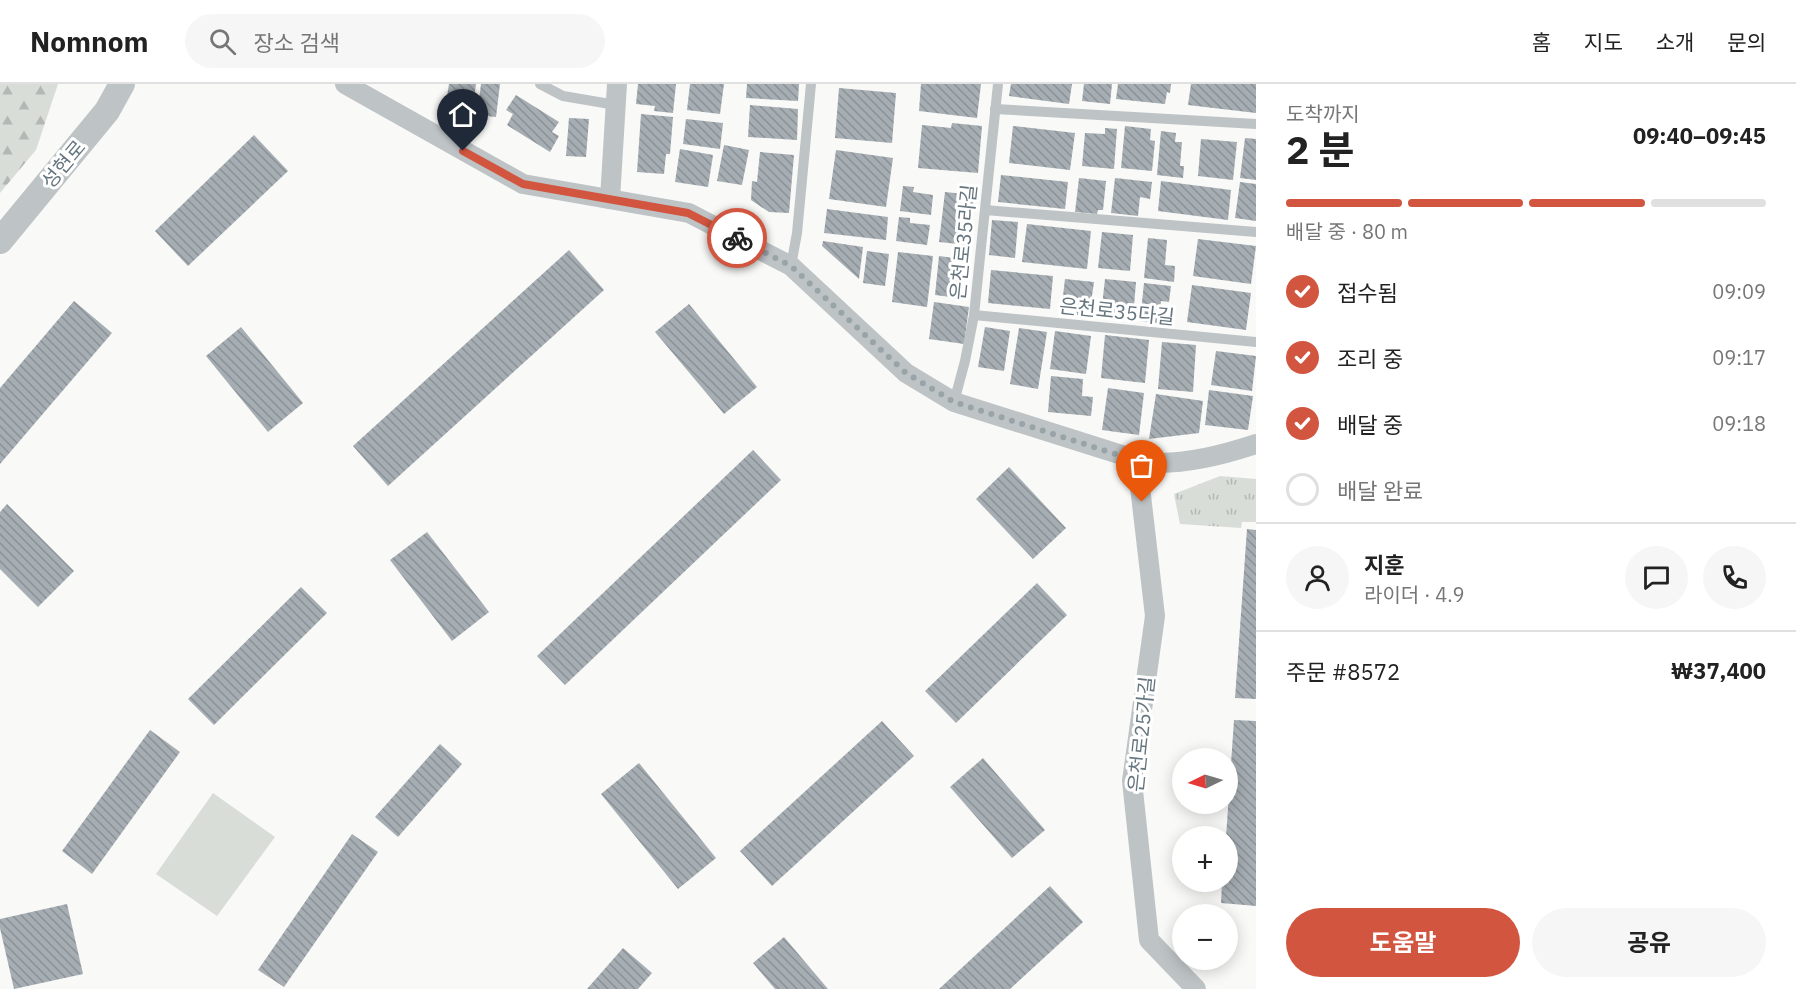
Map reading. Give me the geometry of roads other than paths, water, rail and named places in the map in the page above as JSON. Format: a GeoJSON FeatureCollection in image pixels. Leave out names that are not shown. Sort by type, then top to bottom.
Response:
{"type":"FeatureCollection","features":[{"type":"Feature","properties":{"kind":"street","name":"성현로"},"geometry":{"type":"LineString","coordinates":[[0,241],[107,111],[122,84]]}},
{"type":"Feature","properties":{"kind":"street"},"geometry":{"type":"LineString","coordinates":[[345,84],[523,184],[688,213],[791,266],[906,373],[954,402],[1137,461],[1159,463],[1195,459],[1256,444]]}},
{"type":"Feature","properties":{"kind":"street"},"geometry":{"type":"LineString","coordinates":[[610,199],[617,84]]}},
{"type":"Feature","properties":{"kind":"street","name":"은천로25가길"},"geometry":{"type":"LineString","coordinates":[[1137,461],[1155,616],[1132,781],[1149,940],[1196,989]]}},
{"type":"Feature","properties":{"kind":"lane"},"geometry":{"type":"LineString","coordinates":[[540,84],[564,96],[616,105]]}},
{"type":"Feature","properties":{"kind":"lane"},"geometry":{"type":"LineString","coordinates":[[791,266],[797,233],[811,84]]}},
{"type":"Feature","properties":{"kind":"lane","name":"은천로35라길"},"geometry":{"type":"LineString","coordinates":[[954,402],[974,315],[998,84]]}},
{"type":"Feature","properties":{"kind":"lane"},"geometry":{"type":"LineString","coordinates":[[995,108],[1256,124]]}},
{"type":"Feature","properties":{"kind":"lane"},"geometry":{"type":"LineString","coordinates":[[985,210],[1256,232]]}},
{"type":"Feature","properties":{"kind":"lane","name":"은천로35다길"},"geometry":{"type":"LineString","coordinates":[[974,315],[1256,342]]}}]}
